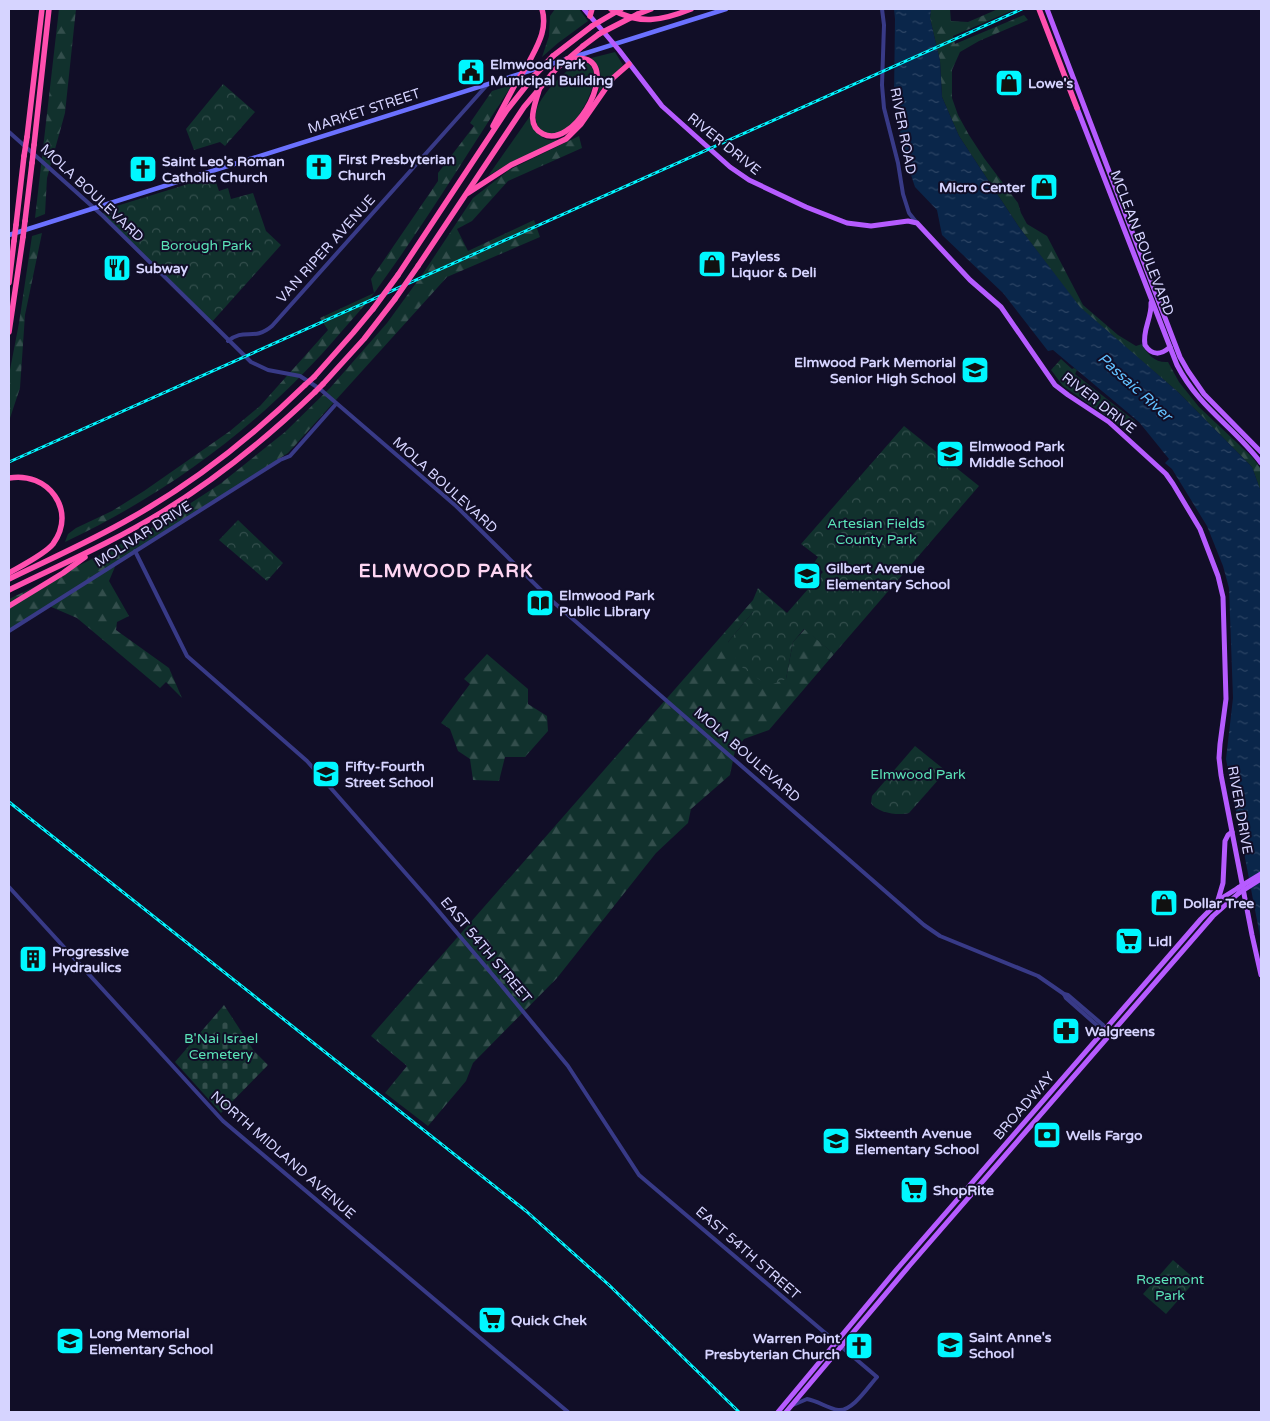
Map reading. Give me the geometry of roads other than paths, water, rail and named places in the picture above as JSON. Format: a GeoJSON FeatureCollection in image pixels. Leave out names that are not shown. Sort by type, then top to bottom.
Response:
{"type":"FeatureCollection","features":[{"type":"Feature","properties":{"kind":"highway"},"geometry":{"type":"LineString","coordinates":[[9,283],[42,9]]}},
{"type":"Feature","properties":{"kind":"highway"},"geometry":{"type":"LineString","coordinates":[[9,332],[25,221],[49,9]]}},
{"type":"Feature","properties":{"kind":"highway"},"geometry":{"type":"LineString","coordinates":[[477,156],[542,36],[545,22],[542,9]]}},
{"type":"Feature","properties":{"kind":"highway"},"geometry":{"type":"LineString","coordinates":[[590,16],[592,9]]}},
{"type":"Feature","properties":{"kind":"highway"},"geometry":{"type":"LineString","coordinates":[[611,9],[624,15],[644,20],[664,18],[690,9]]}},
{"type":"Feature","properties":{"kind":"highway"},"geometry":{"type":"LineString","coordinates":[[9,579],[108,530],[173,492],[239,444],[314,377],[373,309],[398,275],[507,110],[534,76],[553,56],[592,26],[621,9]]}},
{"type":"Feature","properties":{"kind":"highway"},"geometry":{"type":"LineString","coordinates":[[9,590],[98,547],[163,512],[218,475],[270,434],[323,384],[359,344],[395,299],[539,87],[556,69],[599,34],[651,9]]}},
{"type":"Feature","properties":{"kind":"highway","name":"MCLEAN BOULEVARD"},"geometry":{"type":"LineString","coordinates":[[1039,9],[1077,108]]}},
{"type":"Feature","properties":{"kind":"highway"},"geometry":{"type":"LineString","coordinates":[[539,87],[532,112],[534,125],[541,133],[547,136],[554,137],[563,134],[578,121],[594,91],[598,78],[596,68],[588,60],[565,59]]}},
{"type":"Feature","properties":{"kind":"highway"},"geometry":{"type":"LineString","coordinates":[[466,194],[511,165],[566,139],[581,124],[613,78],[629,64]]}},
{"type":"Feature","properties":{"kind":"highway"},"geometry":{"type":"LineString","coordinates":[[9,478],[28,477],[38,480],[50,490],[59,502],[62,512],[62,521],[57,538],[46,551],[9,574]]}},
{"type":"Feature","properties":{"kind":"highway"},"geometry":{"type":"LineString","coordinates":[[9,606],[63,573],[98,547]]}},
{"type":"Feature","properties":{"kind":"main road","name":"RIVER DRIVE"},"geometry":{"type":"LineString","coordinates":[[584,9],[665,109],[730,167],[754,183],[806,207],[847,223],[871,226],[912,221],[918,224],[970,280],[1001,307],[1056,385],[1109,422],[1166,474],[1200,529],[1218,576],[1223,596],[1226,698],[1219,758],[1220,775],[1261,975]]}},
{"type":"Feature","properties":{"kind":"main road","name":"MARKET STREET"},"geometry":{"type":"LineString","coordinates":[[9,235],[613,43],[726,9]]}},
{"type":"Feature","properties":{"kind":"main road","name":"MCLEAN BOULEVARD"},"geometry":{"type":"LineString","coordinates":[[1047,9],[1174,341],[1188,371],[1204,394],[1261,452]]}},
{"type":"Feature","properties":{"kind":"main road","name":"MCLEAN BOULEVARD"},"geometry":{"type":"LineString","coordinates":[[1077,108],[1180,371],[1195,394],[1209,410],[1249,448],[1261,463]]}},
{"type":"Feature","properties":{"kind":"main road"},"geometry":{"type":"LineString","coordinates":[[1151,300],[1150,314],[1144,338],[1145,345],[1148,350],[1158,354],[1164,353],[1174,341]]}},
{"type":"Feature","properties":{"kind":"main road"},"geometry":{"type":"LineString","coordinates":[[1232,832],[1225,841],[1224,883],[1225,888],[1238,890]]}},
{"type":"Feature","properties":{"kind":"main road","name":"BROADWAY"},"geometry":{"type":"LineString","coordinates":[[778,1412],[897,1269],[1215,904],[1261,874]]}},
{"type":"Feature","properties":{"kind":"main road","name":"BROADWAY"},"geometry":{"type":"LineString","coordinates":[[787,1411],[925,1247],[1219,909],[1238,890],[1261,879]]}},
{"type":"Feature","properties":{"kind":"main road"},"geometry":{"type":"LineString","coordinates":[[1215,904],[1224,883]]}},
{"type":"Feature","properties":{"kind":"street","name":"RIVER ROAD"},"geometry":{"type":"LineString","coordinates":[[882,9],[884,25],[882,97],[898,163],[903,194],[909,213],[918,224]]}},
{"type":"Feature","properties":{"kind":"street","name":"VAN RIPER AVENUE"},"geometry":{"type":"LineString","coordinates":[[228,341],[238,334],[262,334],[272,326],[488,83]]}},
{"type":"Feature","properties":{"kind":"street"},"geometry":{"type":"LineString","coordinates":[[469,89],[474,101]]}},
{"type":"Feature","properties":{"kind":"street","name":"MOLA BOULEVARD"},"geometry":{"type":"LineString","coordinates":[[9,132],[94,208],[251,362],[262,368],[292,373],[307,379],[456,506],[551,600],[924,925],[940,936],[1038,976],[1068,995],[1103,1025],[1105,1030]]}},
{"type":"Feature","properties":{"kind":"street","name":"MOLNAR DRIVE"},"geometry":{"type":"LineString","coordinates":[[9,631],[280,460],[290,456],[336,404]]}},
{"type":"Feature","properties":{"kind":"street","name":"EAST 54TH STREET"},"geometry":{"type":"LineString","coordinates":[[135,551],[184,650],[191,660],[307,762],[423,894],[568,1066],[639,1175],[877,1377],[853,1404],[845,1409],[838,1410],[807,1399],[799,1402],[787,1411]]}},
{"type":"Feature","properties":{"kind":"street","name":"NORTH MIDLAND AVENUE"},"geometry":{"type":"LineString","coordinates":[[9,887],[223,1121],[568,1412]]}},
{"type":"Feature","properties":{"kind":"street"},"geometry":{"type":"LineString","coordinates":[[1105,1030],[1113,1032]]}},
{"type":"Feature","properties":{"kind":"water","name":"Passaic River"},"geometry":{"type":"Polygon","coordinates":[[[894,9],[931,9],[930,18],[940,61],[942,97],[959,136],[1019,227],[1080,307],[1178,392],[1252,467],[1261,492],[1261,941],[1226,759],[1233,698],[1229,588],[1223,566],[1207,526],[1172,469],[1165,463],[1169,459],[1139,422],[1053,350],[1048,351],[1003,293],[942,235],[937,210],[915,187],[905,157],[894,98],[894,9]]]}},
{"type":"Feature","properties":{"kind":"railway"},"geometry":{"type":"LineString","coordinates":[[9,462],[1022,9]]}},
{"type":"Feature","properties":{"kind":"railway"},"geometry":{"type":"LineString","coordinates":[[9,802],[526,1211],[609,1285],[739,1412]]}},
{"type":"Feature","properties":{"kind":"place","name":"Elmwood Park Municipal Building"},"geometry":{"type":"Point","coordinates":[471,72]}},
{"type":"Feature","properties":{"kind":"place","name":"Lowe's"},"geometry":{"type":"Point","coordinates":[1009,83]}},
{"type":"Feature","properties":{"kind":"place","name":"First Presbyterian Church"},"geometry":{"type":"Point","coordinates":[319,167]}},
{"type":"Feature","properties":{"kind":"place","name":"Saint Leo's Roman Catholic Church"},"geometry":{"type":"Point","coordinates":[143,169]}},
{"type":"Feature","properties":{"kind":"place","name":"Micro Center"},"geometry":{"type":"Point","coordinates":[1044,187]}},
{"type":"Feature","properties":{"kind":"place","name":"Payless Liquor & Deli"},"geometry":{"type":"Point","coordinates":[712,264]}},
{"type":"Feature","properties":{"kind":"place","name":"Subway"},"geometry":{"type":"Point","coordinates":[117,268]}},
{"type":"Feature","properties":{"kind":"place","name":"Elmwood Park Memorial Senior High School"},"geometry":{"type":"Point","coordinates":[975,370]}},
{"type":"Feature","properties":{"kind":"place","name":"Elmwood Park Middle School"},"geometry":{"type":"Point","coordinates":[950,454]}},
{"type":"Feature","properties":{"kind":"place","name":"Gilbert Avenue Elementary School"},"geometry":{"type":"Point","coordinates":[807,576]}},
{"type":"Feature","properties":{"kind":"place","name":"Elmwood Park Public Library"},"geometry":{"type":"Point","coordinates":[540,603]}},
{"type":"Feature","properties":{"kind":"place","name":"Fifty-Fourth Street School"},"geometry":{"type":"Point","coordinates":[326,774]}},
{"type":"Feature","properties":{"kind":"place","name":"Dollar Tree"},"geometry":{"type":"Point","coordinates":[1164,903]}},
{"type":"Feature","properties":{"kind":"place","name":"Lidl"},"geometry":{"type":"Point","coordinates":[1129,941]}},
{"type":"Feature","properties":{"kind":"place","name":"Progressive Hydraulics"},"geometry":{"type":"Point","coordinates":[33,959]}},
{"type":"Feature","properties":{"kind":"place","name":"Walgreens"},"geometry":{"type":"Point","coordinates":[1066,1031]}},
{"type":"Feature","properties":{"kind":"place","name":"Wells Fargo"},"geometry":{"type":"Point","coordinates":[1047,1135]}},
{"type":"Feature","properties":{"kind":"place","name":"Sixteenth Avenue Elementary School"},"geometry":{"type":"Point","coordinates":[836,1141]}},
{"type":"Feature","properties":{"kind":"place","name":"ShopRite"},"geometry":{"type":"Point","coordinates":[914,1190]}},
{"type":"Feature","properties":{"kind":"place","name":"Quick Chek"},"geometry":{"type":"Point","coordinates":[492,1320]}},
{"type":"Feature","properties":{"kind":"place","name":"Long Memorial Elementary School"},"geometry":{"type":"Point","coordinates":[70,1341]}},
{"type":"Feature","properties":{"kind":"place","name":"Saint Anne's School"},"geometry":{"type":"Point","coordinates":[950,1345]}},
{"type":"Feature","properties":{"kind":"place","name":"Warren Point Presbyterian Church"},"geometry":{"type":"Point","coordinates":[859,1346]}},
{"type":"Feature","properties":{"kind":"district","name":"ELMWOOD PARK"},"geometry":{"type":"Point","coordinates":[446,571]}},
{"type":"Feature","properties":{"kind":"park label","name":"Borough Park"},"geometry":{"type":"Point","coordinates":[206,245]}},
{"type":"Feature","properties":{"kind":"park label","name":"Artesian Fields County Park"},"geometry":{"type":"Point","coordinates":[876,532]}},
{"type":"Feature","properties":{"kind":"park label","name":"Elmwood Park"},"geometry":{"type":"Point","coordinates":[918,774]}},
{"type":"Feature","properties":{"kind":"park label","name":"B'Nai Israel Cemetery"},"geometry":{"type":"Point","coordinates":[221,1046]}},
{"type":"Feature","properties":{"kind":"park label","name":"Rosemont Park"},"geometry":{"type":"Point","coordinates":[1170,1288]}}]}
